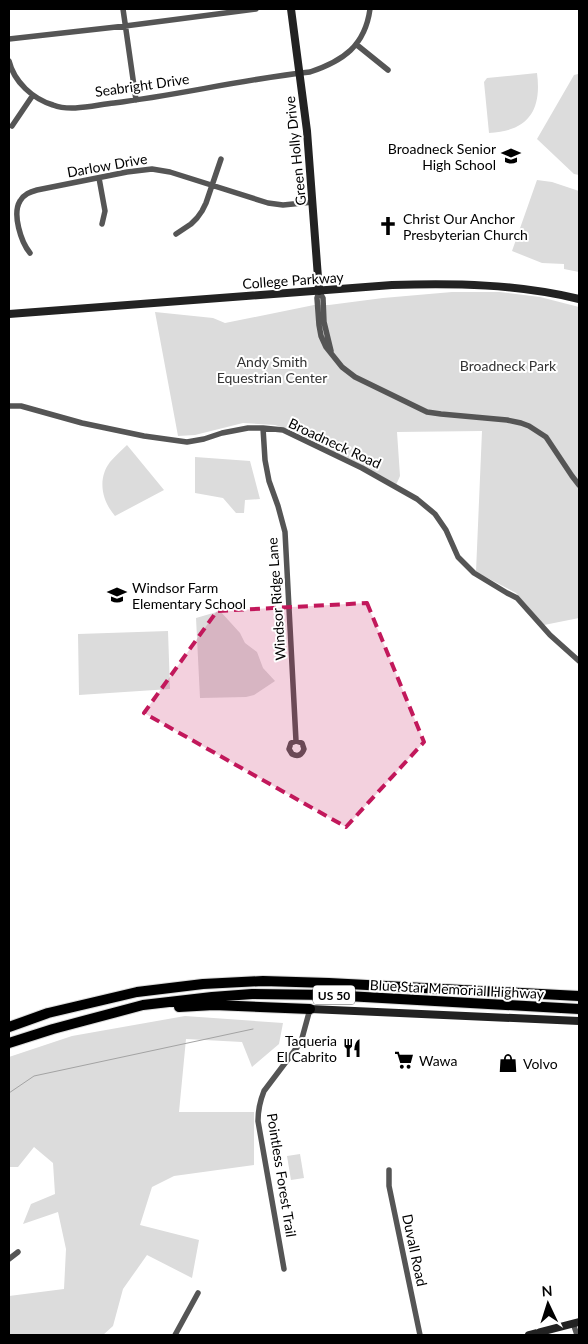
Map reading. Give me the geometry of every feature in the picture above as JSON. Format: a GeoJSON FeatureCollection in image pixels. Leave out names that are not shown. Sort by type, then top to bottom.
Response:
{"type":"FeatureCollection","features":[{"type":"Feature","properties":{"kind":"highway","name":"Blue Star Memorial Highway"},"geometry":{"type":"LineString","coordinates":[[9,1027],[48,1013],[86,1003],[137,992],[203,984],[263,981],[329,982],[579,996]]}},
{"type":"Feature","properties":{"kind":"highway","name":"Blue Star Memorial Highway"},"geometry":{"type":"LineString","coordinates":[[9,1043],[91,1018],[143,1005],[252,994],[329,995],[579,1009]]}},
{"type":"Feature","properties":{"kind":"highway"},"geometry":{"type":"LineString","coordinates":[[91,1018],[104,1019],[161,1009],[197,1006],[310,1009]]}},
{"type":"Feature","properties":{"kind":"main road","name":"Green Holly Drive"},"geometry":{"type":"LineString","coordinates":[[291,9],[307,131],[319,291]]}},
{"type":"Feature","properties":{"kind":"main road","name":"College Parkway"},"geometry":{"type":"LineString","coordinates":[[9,314],[392,285],[482,284],[529,289],[579,299]]}},
{"type":"Feature","properties":{"kind":"main road"},"geometry":{"type":"LineString","coordinates":[[310,1009],[579,1022]]}},
{"type":"Feature","properties":{"kind":"main road"},"geometry":{"type":"LineString","coordinates":[[529,1335],[576,1322]]}},
{"type":"Feature","properties":{"kind":"street"},"geometry":{"type":"LineString","coordinates":[[123,9],[136,100]]}},
{"type":"Feature","properties":{"kind":"street"},"geometry":{"type":"LineString","coordinates":[[9,39],[256,9]]}},
{"type":"Feature","properties":{"kind":"street"},"geometry":{"type":"LineString","coordinates":[[370,9],[357,45],[388,70]]}},
{"type":"Feature","properties":{"kind":"street","name":"Seabright Drive"},"geometry":{"type":"LineString","coordinates":[[9,61],[14,75],[22,86],[33,95],[53,106],[72,108],[136,100],[310,72],[336,62],[357,45]]}},
{"type":"Feature","properties":{"kind":"street"},"geometry":{"type":"LineString","coordinates":[[12,126],[33,95]]}},
{"type":"Feature","properties":{"kind":"street"},"geometry":{"type":"LineString","coordinates":[[176,234],[197,218],[206,204],[221,159]]}},
{"type":"Feature","properties":{"kind":"street","name":"Darlow Drive"},"geometry":{"type":"LineString","coordinates":[[30,253],[23,244],[17,207],[25,195],[36,191],[142,170],[170,172],[268,203],[283,205],[313,202]]}},
{"type":"Feature","properties":{"kind":"street"},"geometry":{"type":"LineString","coordinates":[[99,178],[105,211],[102,224]]}},
{"type":"Feature","properties":{"kind":"street"},"geometry":{"type":"LineString","coordinates":[[319,291],[324,298],[324,322],[331,353],[342,367],[355,377],[421,410],[441,414],[514,421],[529,426],[546,437],[579,485]]}},
{"type":"Feature","properties":{"kind":"street","name":"Broadneck Road"},"geometry":{"type":"LineString","coordinates":[[9,406],[21,406],[82,423],[144,436],[187,442],[248,428],[283,430],[362,468],[417,499],[435,514],[446,530],[458,557],[474,573],[517,598],[550,635],[579,661]]}},
{"type":"Feature","properties":{"kind":"street","name":"Windsor Ridge Lane"},"geometry":{"type":"LineString","coordinates":[[263,428],[265,460],[269,481],[285,532],[296,741]]}},
{"type":"Feature","properties":{"kind":"street","name":"Pointless Forest Trail"},"geometry":{"type":"LineString","coordinates":[[284,1269],[258,1121],[258,1109],[264,1091],[300,1042],[310,1009]]}},
{"type":"Feature","properties":{"kind":"street","name":"Duvall Road"},"geometry":{"type":"LineString","coordinates":[[389,1170],[388,1186],[420,1335]]}},
{"type":"Feature","properties":{"kind":"street"},"geometry":{"type":"LineString","coordinates":[[9,1259],[18,1252]]}},
{"type":"Feature","properties":{"kind":"street"},"geometry":{"type":"LineString","coordinates":[[175,1335],[198,1293]]}},
{"type":"Feature","properties":{"kind":"street"},"geometry":{"type":"LineString","coordinates":[[576,1322],[577,1335]]}},
{"type":"Feature","properties":{"kind":"highlighted area"},"geometry":{"type":"Polygon","coordinates":[[[367,603],[424,742],[346,827],[144,713],[217,611],[367,603]]]}},
{"type":"Feature","properties":{"kind":"green space"},"geometry":{"type":"Polygon","coordinates":[[[537,73],[537,98],[530,116],[514,128],[489,133],[484,82],[487,78],[537,73]]]}},
{"type":"Feature","properties":{"kind":"green space"},"geometry":{"type":"Polygon","coordinates":[[[578,74],[579,175],[574,174],[537,139],[574,75],[578,74]]]}},
{"type":"Feature","properties":{"kind":"green space"},"geometry":{"type":"Polygon","coordinates":[[[537,180],[552,182],[579,191],[579,272],[564,269],[564,264],[542,263],[512,251],[537,180]]]}},
{"type":"Feature","properties":{"kind":"green space","name":"Broadneck Park"},"geometry":{"type":"Polygon","coordinates":[[[452,292],[500,292],[540,297],[579,307],[579,618],[544,625],[516,593],[476,572],[482,431],[397,432],[400,476],[396,485],[296,432],[275,425],[243,423],[195,435],[178,436],[155,312],[213,318],[225,323],[314,305],[452,292]]]}},
{"type":"Feature","properties":{"kind":"green space"},"geometry":{"type":"Polygon","coordinates":[[[127,445],[164,490],[115,516],[104,497],[103,476],[110,462],[127,445]]]}},
{"type":"Feature","properties":{"kind":"green space"},"geometry":{"type":"Polygon","coordinates":[[[195,457],[250,461],[260,499],[245,500],[244,513],[236,513],[223,498],[195,493],[195,457]]]}},
{"type":"Feature","properties":{"kind":"green space"},"geometry":{"type":"Polygon","coordinates":[[[220,611],[240,633],[245,643],[257,652],[263,668],[275,681],[254,695],[246,697],[200,698],[196,618],[220,611]]]}},
{"type":"Feature","properties":{"kind":"green space"},"geometry":{"type":"Polygon","coordinates":[[[168,631],[170,689],[79,695],[78,634],[168,631]]]}},
{"type":"Feature","properties":{"kind":"green space"},"geometry":{"type":"Polygon","coordinates":[[[185,1016],[283,1023],[279,1044],[252,1067],[242,1042],[186,1039],[179,1112],[254,1112],[254,1165],[174,1176],[152,1187],[140,1225],[199,1240],[192,1278],[147,1255],[123,1289],[113,1326],[103,1335],[9,1335],[9,1296],[64,1289],[66,1249],[58,1212],[23,1224],[31,1204],[55,1194],[53,1163],[34,1147],[18,1167],[9,1167],[9,1057],[72,1036],[185,1016]]]}},
{"type":"Feature","properties":{"kind":"green space"},"geometry":{"type":"Polygon","coordinates":[[[300,1154],[304,1178],[291,1180],[287,1156],[300,1154]]]}},
{"type":"Feature","properties":{"kind":"waterway"},"geometry":{"type":"LineString","coordinates":[[9,1093],[34,1076],[253,1029]]}},
{"type":"Feature","properties":{"kind":"place","name":"Broadneck Senior High School"},"geometry":{"type":"Point","coordinates":[511,156]}},
{"type":"Feature","properties":{"kind":"place","name":"Christ Our Anchor Presbyterian Church"},"geometry":{"type":"Point","coordinates":[388,226]}},
{"type":"Feature","properties":{"kind":"place","name":"Windsor Farm Elementary School"},"geometry":{"type":"Point","coordinates":[117,595]}},
{"type":"Feature","properties":{"kind":"place","name":"Taqueria El Cabrito"},"geometry":{"type":"Point","coordinates":[352,1048]}},
{"type":"Feature","properties":{"kind":"place","name":"Wawa"},"geometry":{"type":"Point","coordinates":[404,1060]}},
{"type":"Feature","properties":{"kind":"place","name":"Volvo"},"geometry":{"type":"Point","coordinates":[508,1063]}},
{"type":"Feature","properties":{"kind":"park label","name":"Andy Smith Equestrian Center"},"geometry":{"type":"Point","coordinates":[272,370]}}]}
